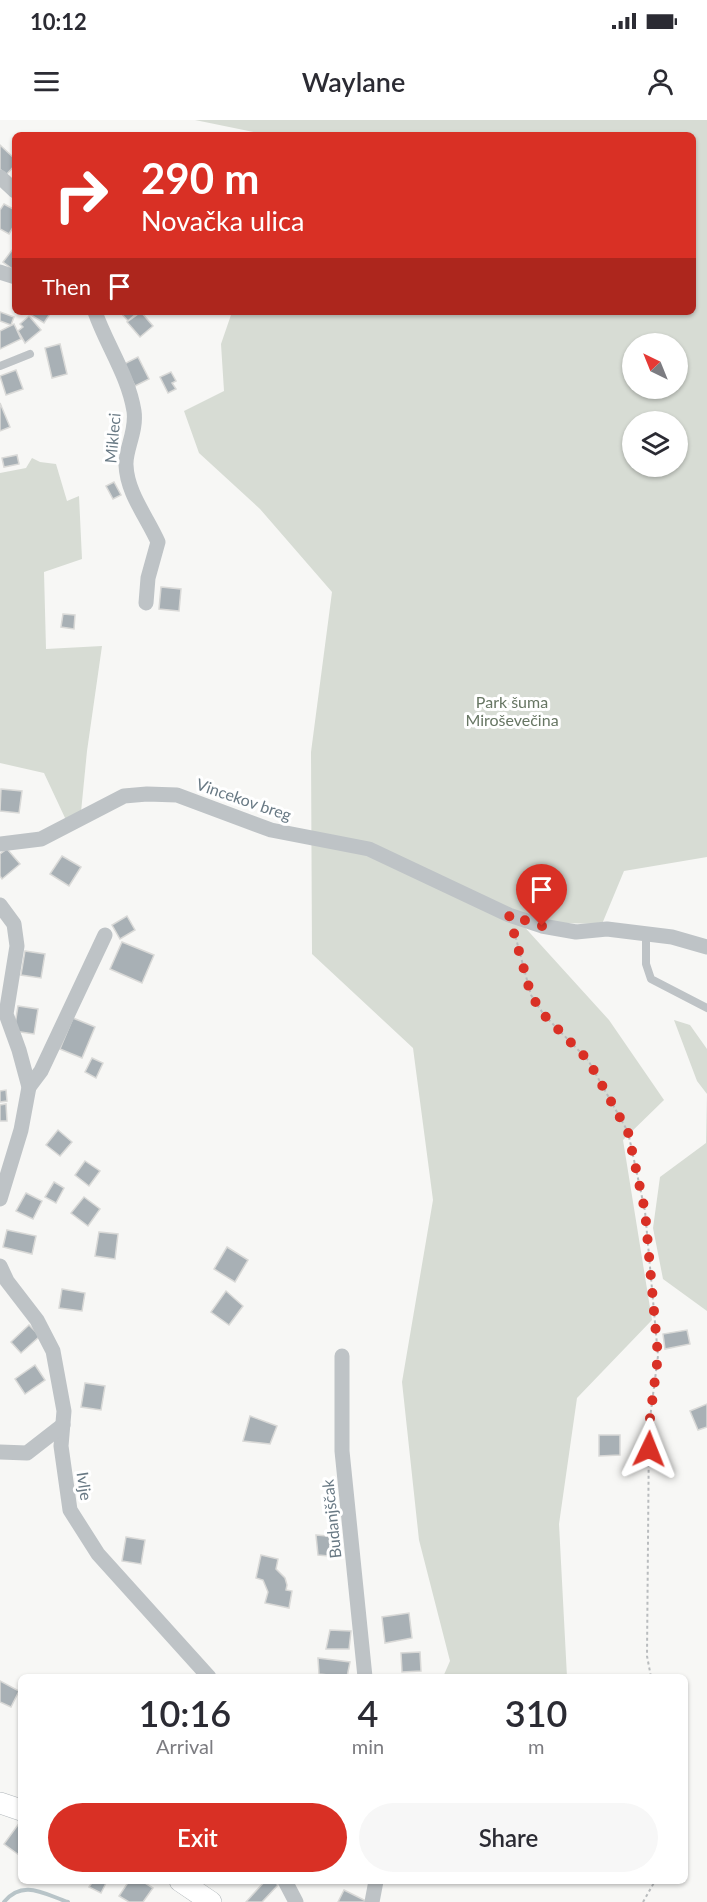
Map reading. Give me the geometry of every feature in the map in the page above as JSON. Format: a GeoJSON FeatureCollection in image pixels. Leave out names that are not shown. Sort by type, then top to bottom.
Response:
{"type":"FeatureCollection","features":[{"type":"Feature","properties":{"kind":"street"},"geometry":{"type":"LineString","coordinates":[[0,177],[12,188]]}},
{"type":"Feature","properties":{"kind":"street","name":"Mikleci"},"geometry":{"type":"LineString","coordinates":[[96,315],[125,378],[134,413],[132,438],[125,463],[128,483],[158,542],[148,578],[146,603]]}},
{"type":"Feature","properties":{"kind":"street","name":"Vincekov breg"},"geometry":{"type":"LineString","coordinates":[[0,844],[41,839],[124,796],[177,795],[271,830],[369,849],[509,915],[542,926],[576,932],[606,929],[646,934],[707,947]]}},
{"type":"Feature","properties":{"kind":"street"},"geometry":{"type":"LineString","coordinates":[[0,905],[14,924],[17,946],[6,1014],[19,1050],[28,1087],[21,1130],[0,1199]]}},
{"type":"Feature","properties":{"kind":"street"},"geometry":{"type":"LineString","coordinates":[[28,1087],[41,1071],[105,935]]}},
{"type":"Feature","properties":{"kind":"street","name":"Ivlje"},"geometry":{"type":"LineString","coordinates":[[0,1266],[7,1281],[37,1320],[53,1351],[64,1411],[61,1446],[70,1510],[98,1554],[206,1674]]}},
{"type":"Feature","properties":{"kind":"street","name":"Budanjščak"},"geometry":{"type":"LineString","coordinates":[[342,1356],[342,1451],[364,1674]]}},
{"type":"Feature","properties":{"kind":"street"},"geometry":{"type":"LineString","coordinates":[[0,1452],[27,1453],[63,1425]]}},
{"type":"Feature","properties":{"kind":"street"},"geometry":{"type":"LineString","coordinates":[[0,1803],[18,1809]]}},
{"type":"Feature","properties":{"kind":"street"},"geometry":{"type":"LineString","coordinates":[[184,1884],[211,1902]]}},
{"type":"Feature","properties":{"kind":"street"},"geometry":{"type":"LineString","coordinates":[[287,1884],[296,1902]]}},
{"type":"Feature","properties":{"kind":"street"},"geometry":{"type":"LineString","coordinates":[[372,1902],[375,1884]]}},
{"type":"Feature","properties":{"kind":"lane"},"geometry":{"type":"LineString","coordinates":[[0,366],[30,354]]}},
{"type":"Feature","properties":{"kind":"lane"},"geometry":{"type":"LineString","coordinates":[[646,934],[646,964],[651,978],[707,1008]]}},
{"type":"Feature","properties":{"kind":"path"},"geometry":{"type":"LineString","coordinates":[[509,915],[531,995],[544,1015],[588,1060],[628,1132],[645,1211],[658,1356],[649,1426],[647,1656],[650,1674]]}},
{"type":"Feature","properties":{"kind":"path"},"geometry":{"type":"LineString","coordinates":[[643,1902],[653,1884]]}},
{"type":"Feature","properties":{"kind":"green space","name":"Park šuma Miroševečina"},"geometry":{"type":"Polygon","coordinates":[[[195,120],[707,120],[707,857],[624,871],[602,924],[520,922],[609,1020],[664,1100],[623,1140],[652,1320],[577,1398],[559,1524],[567,1674],[444,1674],[450,1661],[419,1540],[402,1382],[433,1200],[413,1048],[312,954],[311,752],[332,592],[260,509],[199,453],[184,411],[224,391],[221,344],[231,315],[696,315],[696,132],[253,132],[195,120]]]}},
{"type":"Feature","properties":{"kind":"green space"},"geometry":{"type":"Polygon","coordinates":[[[32,458],[40,462],[56,464],[67,501],[79,496],[82,559],[44,572],[46,649],[102,646],[81,812],[66,820],[44,773],[0,763],[0,473],[26,468],[32,458]]]}},
{"type":"Feature","properties":{"kind":"green space"},"geometry":{"type":"Polygon","coordinates":[[[674,1020],[690,1025],[707,1049],[707,1094],[697,1081],[674,1020]]]}},
{"type":"Feature","properties":{"kind":"green space"},"geometry":{"type":"Polygon","coordinates":[[[707,1094],[707,1311],[663,1279],[653,1228],[660,1177],[706,1143],[707,1094]]]}},
{"type":"Feature","properties":{"kind":"building"},"geometry":{"type":"Polygon","coordinates":[[[0,145],[12,156],[12,168],[6,175],[0,169],[0,145]]]}},
{"type":"Feature","properties":{"kind":"building"},"geometry":{"type":"Polygon","coordinates":[[[4,204],[12,208],[12,229],[9,234],[0,229],[0,210],[4,204]]]}},
{"type":"Feature","properties":{"kind":"building"},"geometry":{"type":"Polygon","coordinates":[[[12,250],[12,269],[3,262],[12,250]]]}},
{"type":"Feature","properties":{"kind":"building"},"geometry":{"type":"Polygon","coordinates":[[[0,312],[14,317],[11,325],[0,321],[0,312]]]}},
{"type":"Feature","properties":{"kind":"building"},"geometry":{"type":"Polygon","coordinates":[[[31,315],[49,315],[44,323],[31,315]]]}},
{"type":"Feature","properties":{"kind":"building"},"geometry":{"type":"Polygon","coordinates":[[[123,315],[135,315],[128,321],[123,315]]]}},
{"type":"Feature","properties":{"kind":"building"},"geometry":{"type":"Polygon","coordinates":[[[137,315],[144,315],[153,326],[140,337],[127,322],[137,315]]]}},
{"type":"Feature","properties":{"kind":"building"},"geometry":{"type":"Polygon","coordinates":[[[29,316],[41,330],[25,343],[18,331],[23,327],[20,324],[29,316]]]}},
{"type":"Feature","properties":{"kind":"building"},"geometry":{"type":"Polygon","coordinates":[[[14,324],[21,339],[0,349],[0,331],[14,324]]]}},
{"type":"Feature","properties":{"kind":"building"},"geometry":{"type":"Polygon","coordinates":[[[60,344],[67,374],[52,378],[45,348],[60,344]]]}},
{"type":"Feature","properties":{"kind":"building"},"geometry":{"type":"Polygon","coordinates":[[[138,357],[149,379],[135,386],[124,364],[138,357]]]}},
{"type":"Feature","properties":{"kind":"building"},"geometry":{"type":"Polygon","coordinates":[[[16,370],[23,389],[6,395],[0,376],[16,370]]]}},
{"type":"Feature","properties":{"kind":"building"},"geometry":{"type":"Polygon","coordinates":[[[171,372],[176,381],[172,383],[176,389],[168,393],[160,377],[171,372]]]}},
{"type":"Feature","properties":{"kind":"building"},"geometry":{"type":"Polygon","coordinates":[[[0,403],[10,427],[0,431],[0,403]]]}},
{"type":"Feature","properties":{"kind":"building"},"geometry":{"type":"Polygon","coordinates":[[[17,455],[19,464],[4,467],[2,458],[17,455]]]}},
{"type":"Feature","properties":{"kind":"building"},"geometry":{"type":"Polygon","coordinates":[[[114,482],[121,495],[113,499],[106,486],[114,482]]]}},
{"type":"Feature","properties":{"kind":"building"},"geometry":{"type":"Polygon","coordinates":[[[161,587],[181,589],[179,611],[159,609],[161,587]]]}},
{"type":"Feature","properties":{"kind":"building"},"geometry":{"type":"Polygon","coordinates":[[[63,614],[75,615],[74,629],[61,627],[63,614]]]}},
{"type":"Feature","properties":{"kind":"building"},"geometry":{"type":"Polygon","coordinates":[[[1,789],[22,791],[19,813],[0,811],[1,789]]]}},
{"type":"Feature","properties":{"kind":"building"},"geometry":{"type":"Polygon","coordinates":[[[7,849],[20,864],[2,879],[0,854],[7,849]]]}},
{"type":"Feature","properties":{"kind":"building"},"geometry":{"type":"Polygon","coordinates":[[[62,856],[81,867],[69,886],[50,874],[62,856]]]}},
{"type":"Feature","properties":{"kind":"building"},"geometry":{"type":"Polygon","coordinates":[[[127,916],[135,930],[120,939],[112,925],[127,916]]]}},
{"type":"Feature","properties":{"kind":"building"},"geometry":{"type":"Polygon","coordinates":[[[122,942],[154,955],[142,983],[110,969],[122,942]]]}},
{"type":"Feature","properties":{"kind":"building"},"geometry":{"type":"Polygon","coordinates":[[[25,951],[45,954],[41,978],[21,975],[25,951]]]}},
{"type":"Feature","properties":{"kind":"building"},"geometry":{"type":"Polygon","coordinates":[[[18,1006],[38,1009],[34,1034],[14,1031],[18,1006]]]}},
{"type":"Feature","properties":{"kind":"building"},"geometry":{"type":"Polygon","coordinates":[[[73,1018],[95,1027],[82,1058],[60,1049],[73,1018]]]}},
{"type":"Feature","properties":{"kind":"building"},"geometry":{"type":"Polygon","coordinates":[[[92,1058],[103,1063],[96,1078],[85,1072],[92,1058]]]}},
{"type":"Feature","properties":{"kind":"building"},"geometry":{"type":"Polygon","coordinates":[[[6,1090],[7,1101],[0,1102],[0,1091],[6,1090]]]}},
{"type":"Feature","properties":{"kind":"building"},"geometry":{"type":"Polygon","coordinates":[[[6,1104],[7,1121],[0,1121],[0,1105],[6,1104]]]}},
{"type":"Feature","properties":{"kind":"building"},"geometry":{"type":"Polygon","coordinates":[[[58,1130],[72,1142],[60,1156],[46,1145],[58,1130]]]}},
{"type":"Feature","properties":{"kind":"building"},"geometry":{"type":"Polygon","coordinates":[[[85,1161],[100,1171],[89,1186],[75,1175],[85,1161]]]}},
{"type":"Feature","properties":{"kind":"building"},"geometry":{"type":"Polygon","coordinates":[[[54,1182],[64,1188],[56,1203],[45,1197],[54,1182]]]}},
{"type":"Feature","properties":{"kind":"building"},"geometry":{"type":"Polygon","coordinates":[[[26,1193],[42,1201],[33,1219],[16,1211],[26,1193]]]}},
{"type":"Feature","properties":{"kind":"building"},"geometry":{"type":"Polygon","coordinates":[[[84,1197],[100,1209],[88,1226],[71,1213],[84,1197]]]}},
{"type":"Feature","properties":{"kind":"building"},"geometry":{"type":"Polygon","coordinates":[[[7,1230],[36,1236],[32,1254],[3,1247],[7,1230]]]}},
{"type":"Feature","properties":{"kind":"building"},"geometry":{"type":"Polygon","coordinates":[[[99,1232],[118,1234],[115,1259],[95,1256],[99,1232]]]}},
{"type":"Feature","properties":{"kind":"building"},"geometry":{"type":"Polygon","coordinates":[[[227,1247],[248,1260],[235,1282],[214,1269],[227,1247]]]}},
{"type":"Feature","properties":{"kind":"building"},"geometry":{"type":"Polygon","coordinates":[[[62,1289],[85,1293],[82,1311],[59,1308],[62,1289]]]}},
{"type":"Feature","properties":{"kind":"building"},"geometry":{"type":"Polygon","coordinates":[[[226,1291],[243,1306],[229,1325],[211,1312],[226,1291]]]}},
{"type":"Feature","properties":{"kind":"building"},"geometry":{"type":"Polygon","coordinates":[[[29,1325],[40,1336],[21,1353],[11,1342],[29,1325]]]}},
{"type":"Feature","properties":{"kind":"building"},"geometry":{"type":"Polygon","coordinates":[[[687,1330],[690,1344],[665,1349],[663,1334],[687,1330]]]}},
{"type":"Feature","properties":{"kind":"building"},"geometry":{"type":"Polygon","coordinates":[[[35,1365],[45,1380],[25,1394],[15,1379],[35,1365]]]}},
{"type":"Feature","properties":{"kind":"building"},"geometry":{"type":"Polygon","coordinates":[[[85,1383],[105,1386],[101,1410],[81,1407],[85,1383]]]}},
{"type":"Feature","properties":{"kind":"building"},"geometry":{"type":"Polygon","coordinates":[[[707,1404],[707,1427],[698,1430],[690,1411],[707,1404]]]}},
{"type":"Feature","properties":{"kind":"building"},"geometry":{"type":"Polygon","coordinates":[[[250,1416],[277,1426],[270,1444],[243,1441],[250,1416]]]}},
{"type":"Feature","properties":{"kind":"building"},"geometry":{"type":"Polygon","coordinates":[[[599,1435],[620,1435],[620,1455],[599,1456],[599,1435]]]}},
{"type":"Feature","properties":{"kind":"building"},"geometry":{"type":"Polygon","coordinates":[[[316,1535],[339,1537],[341,1557],[318,1555],[316,1535]]]}},
{"type":"Feature","properties":{"kind":"building"},"geometry":{"type":"Polygon","coordinates":[[[126,1537],[145,1540],[141,1564],[122,1561],[126,1537]]]}},
{"type":"Feature","properties":{"kind":"building"},"geometry":{"type":"Polygon","coordinates":[[[261,1555],[278,1559],[276,1569],[285,1578],[286,1590],[292,1591],[289,1608],[265,1603],[268,1592],[263,1580],[256,1578],[261,1555]]]}},
{"type":"Feature","properties":{"kind":"building"},"geometry":{"type":"Polygon","coordinates":[[[409,1613],[412,1638],[385,1643],[382,1617],[409,1613]]]}},
{"type":"Feature","properties":{"kind":"building"},"geometry":{"type":"Polygon","coordinates":[[[330,1630],[351,1631],[349,1649],[326,1649],[330,1630]]]}},
{"type":"Feature","properties":{"kind":"building"},"geometry":{"type":"Polygon","coordinates":[[[420,1652],[421,1671],[402,1672],[401,1653],[420,1652]]]}},
{"type":"Feature","properties":{"kind":"building"},"geometry":{"type":"Polygon","coordinates":[[[318,1658],[350,1662],[348,1674],[319,1674],[318,1658]]]}},
{"type":"Feature","properties":{"kind":"building"},"geometry":{"type":"Polygon","coordinates":[[[0,1681],[18,1690],[11,1707],[0,1702],[0,1681]]]}},
{"type":"Feature","properties":{"kind":"building"},"geometry":{"type":"Polygon","coordinates":[[[18,1825],[18,1854],[4,1844],[18,1825]]]}},
{"type":"Feature","properties":{"kind":"building"},"geometry":{"type":"Polygon","coordinates":[[[91,1884],[106,1884],[101,1893],[89,1887],[91,1884]]]}},
{"type":"Feature","properties":{"kind":"building"},"geometry":{"type":"Polygon","coordinates":[[[127,1884],[147,1884],[153,1888],[143,1902],[129,1902],[119,1896],[127,1884]]]}},
{"type":"Feature","properties":{"kind":"building"},"geometry":{"type":"Polygon","coordinates":[[[262,1884],[278,1885],[262,1902],[246,1902],[262,1884]]]}},
{"type":"Feature","properties":{"kind":"building"},"geometry":{"type":"Polygon","coordinates":[[[344,1890],[366,1901],[338,1902],[344,1890]]]}},
{"type":"Feature","properties":{"kind":"waterway"},"geometry":{"type":"LineString","coordinates":[[4,1902],[11,1895],[26,1890],[42,1892],[68,1902]]}},
{"type":"Feature","properties":{"kind":"route"},"geometry":{"type":"LineString","coordinates":[[542,926],[509,915],[531,995],[544,1015],[588,1060],[628,1132],[645,1211],[658,1356],[649,1426],[649,1449]]}}]}
